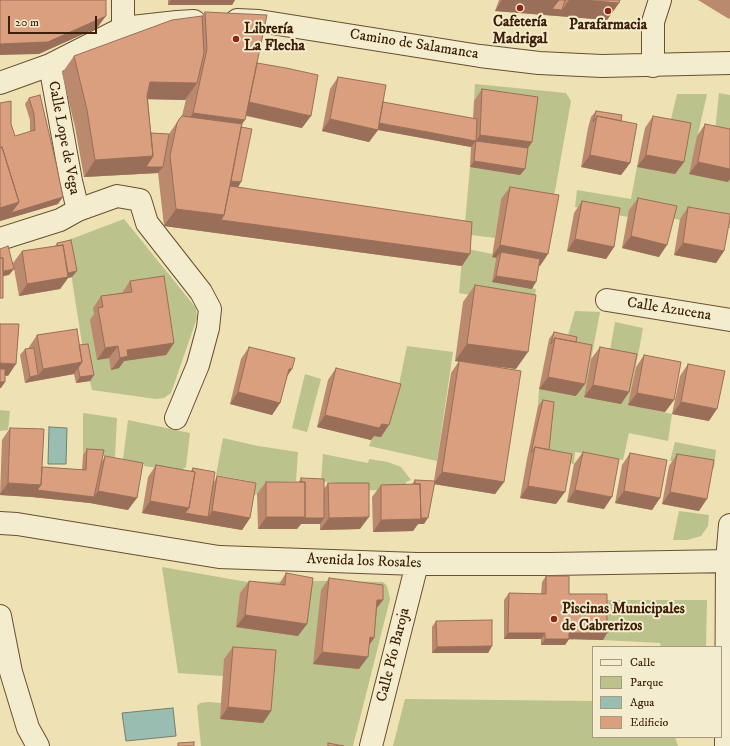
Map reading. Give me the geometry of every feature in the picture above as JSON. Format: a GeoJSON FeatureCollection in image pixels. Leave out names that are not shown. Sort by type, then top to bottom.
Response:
{"type":"FeatureCollection","features":[{"type":"Feature","properties":{"kind":"street"},"geometry":{"type":"LineString","coordinates":[[0,83],[50,65],[123,28],[123,0]]}},
{"type":"Feature","properties":{"kind":"street"},"geometry":{"type":"LineString","coordinates":[[653,66],[653,22],[660,0]]}},
{"type":"Feature","properties":{"kind":"street","name":"Camino de Salamanca"},"geometry":{"type":"LineString","coordinates":[[123,28],[177,22],[216,20],[259,21],[531,62],[590,66],[730,64]]}},
{"type":"Feature","properties":{"kind":"street","name":"Calle Lope de Vega"},"geometry":{"type":"LineString","coordinates":[[50,65],[71,182],[78,210]]}},
{"type":"Feature","properties":{"kind":"street"},"geometry":{"type":"LineString","coordinates":[[0,239],[60,220],[78,210],[117,196],[140,200],[147,223],[201,292],[210,310],[208,328],[198,364],[176,418]]}},
{"type":"Feature","properties":{"kind":"street","name":"Calle Azucena"},"geometry":{"type":"LineString","coordinates":[[607,300],[730,320]]}},
{"type":"Feature","properties":{"kind":"street","name":"Avenida los Rosales"},"geometry":{"type":"LineString","coordinates":[[0,524],[16,524],[219,557],[417,564],[551,564],[728,561]]}},
{"type":"Feature","properties":{"kind":"street"},"geometry":{"type":"LineString","coordinates":[[726,746],[728,561],[730,525]]}},
{"type":"Feature","properties":{"kind":"street","name":"Calle Pío Baroja"},"geometry":{"type":"LineString","coordinates":[[371,746],[417,564]]}},
{"type":"Feature","properties":{"kind":"street"},"geometry":{"type":"LineString","coordinates":[[0,616],[11,672],[28,728],[38,746]]}},
{"type":"Feature","properties":{"kind":"green space"},"geometry":{"type":"Polygon","coordinates":[[[475,84],[566,93],[571,101],[555,191],[550,207],[501,199],[495,238],[464,234],[470,167],[520,175],[530,109],[474,101],[475,84]]]}},
{"type":"Feature","properties":{"kind":"green space"},"geometry":{"type":"Polygon","coordinates":[[[719,93],[730,95],[730,143],[714,140],[719,93]]]}},
{"type":"Feature","properties":{"kind":"green space"},"geometry":{"type":"Polygon","coordinates":[[[677,94],[707,94],[689,174],[730,172],[730,228],[630,210],[628,217],[575,207],[577,190],[631,199],[637,167],[675,174],[668,132],[677,94]]]}},
{"type":"Feature","properties":{"kind":"green space"},"geometry":{"type":"Polygon","coordinates":[[[124,219],[196,308],[197,318],[171,393],[164,398],[156,399],[92,390],[83,350],[66,241],[124,219]]]}},
{"type":"Feature","properties":{"kind":"green space"},"geometry":{"type":"Polygon","coordinates":[[[463,248],[492,254],[492,257],[496,258],[492,282],[536,289],[533,306],[459,293],[463,248]]]}},
{"type":"Feature","properties":{"kind":"green space"},"geometry":{"type":"Polygon","coordinates":[[[575,311],[600,312],[584,397],[608,362],[615,322],[643,328],[629,404],[672,414],[668,441],[629,433],[623,460],[575,452],[574,464],[544,456],[538,406],[539,389],[577,396],[566,342],[575,311]]]}},
{"type":"Feature","properties":{"kind":"green space"},"geometry":{"type":"Polygon","coordinates":[[[407,346],[453,352],[437,461],[369,446],[373,436],[397,394],[407,346]]]}},
{"type":"Feature","properties":{"kind":"green space"},"geometry":{"type":"Polygon","coordinates":[[[305,374],[321,379],[307,432],[292,428],[305,374]]]}},
{"type":"Feature","properties":{"kind":"green space"},"geometry":{"type":"Polygon","coordinates":[[[0,410],[10,411],[8,430],[0,431],[0,410]]]}},
{"type":"Feature","properties":{"kind":"green space"},"geometry":{"type":"Polygon","coordinates":[[[83,413],[117,418],[115,457],[83,455],[83,413]]]}},
{"type":"Feature","properties":{"kind":"green space"},"geometry":{"type":"Polygon","coordinates":[[[128,420],[190,433],[186,467],[179,471],[144,466],[144,464],[123,459],[128,420]]]}},
{"type":"Feature","properties":{"kind":"green space"},"geometry":{"type":"Polygon","coordinates":[[[223,438],[258,446],[298,452],[296,481],[273,482],[272,494],[257,494],[253,496],[248,495],[249,481],[216,475],[223,438]]]}},
{"type":"Feature","properties":{"kind":"green space"},"geometry":{"type":"Polygon","coordinates":[[[675,442],[716,450],[714,468],[670,461],[675,442]]]}},
{"type":"Feature","properties":{"kind":"green space"},"geometry":{"type":"Polygon","coordinates":[[[323,454],[368,463],[369,459],[388,462],[401,467],[411,480],[406,482],[405,491],[368,490],[337,496],[337,483],[321,481],[323,454]]]}},
{"type":"Feature","properties":{"kind":"green space"},"geometry":{"type":"Polygon","coordinates":[[[679,511],[709,515],[708,526],[701,536],[687,540],[673,540],[679,511]]]}},
{"type":"Feature","properties":{"kind":"green space"},"geometry":{"type":"Polygon","coordinates":[[[162,567],[247,582],[383,582],[387,586],[390,599],[353,746],[201,746],[197,706],[200,703],[208,702],[221,703],[220,719],[223,676],[178,673],[162,567]]]}},
{"type":"Feature","properties":{"kind":"green space"},"geometry":{"type":"Polygon","coordinates":[[[603,600],[707,600],[706,646],[661,646],[660,643],[603,640],[603,600]]]}},
{"type":"Feature","properties":{"kind":"green space"},"geometry":{"type":"Polygon","coordinates":[[[405,699],[592,701],[592,738],[675,738],[678,746],[393,746],[405,699]]]}},
{"type":"Feature","properties":{"kind":"water"},"geometry":{"type":"Polygon","coordinates":[[[49,427],[67,428],[66,464],[48,464],[49,427]]]}},
{"type":"Feature","properties":{"kind":"water"},"geometry":{"type":"Polygon","coordinates":[[[173,708],[176,736],[126,741],[122,713],[173,708]]]}},
{"type":"Feature","properties":{"kind":"building"},"geometry":{"type":"Polygon","coordinates":[[[0,0],[106,0],[106,16],[48,42],[0,44],[0,0]]]}},
{"type":"Feature","properties":{"kind":"building"},"geometry":{"type":"Polygon","coordinates":[[[559,0],[565,0],[562,10],[552,9],[559,0]]]}},
{"type":"Feature","properties":{"kind":"building"},"geometry":{"type":"Polygon","coordinates":[[[582,0],[620,0],[619,3],[582,0]]]}},
{"type":"Feature","properties":{"kind":"building"},"geometry":{"type":"Polygon","coordinates":[[[205,12],[267,15],[245,120],[193,113],[207,49],[205,12]]]}},
{"type":"Feature","properties":{"kind":"building"},"geometry":{"type":"Polygon","coordinates":[[[202,16],[204,53],[197,83],[150,82],[147,96],[153,156],[95,160],[87,110],[74,56],[172,20],[202,16]]]}},
{"type":"Feature","properties":{"kind":"building"},"geometry":{"type":"Polygon","coordinates":[[[257,63],[318,75],[311,116],[249,102],[257,63]]]}},
{"type":"Feature","properties":{"kind":"building"},"geometry":{"type":"Polygon","coordinates":[[[338,77],[386,85],[378,130],[330,119],[338,77]]]}},
{"type":"Feature","properties":{"kind":"building"},"geometry":{"type":"Polygon","coordinates":[[[482,89],[538,97],[532,142],[480,135],[482,89]]]}},
{"type":"Feature","properties":{"kind":"building"},"geometry":{"type":"Polygon","coordinates":[[[40,95],[63,197],[11,213],[19,202],[2,147],[0,148],[0,103],[11,101],[11,124],[15,136],[35,130],[34,114],[29,98],[40,95]]]}},
{"type":"Feature","properties":{"kind":"building"},"geometry":{"type":"Polygon","coordinates":[[[383,102],[477,119],[476,141],[379,123],[383,102]]]}},
{"type":"Feature","properties":{"kind":"building"},"geometry":{"type":"Polygon","coordinates":[[[596,111],[622,115],[621,121],[597,116],[593,122],[596,111]]]}},
{"type":"Feature","properties":{"kind":"building"},"geometry":{"type":"Polygon","coordinates":[[[182,116],[242,124],[224,215],[176,209],[170,156],[177,123],[182,116]]]}},
{"type":"Feature","properties":{"kind":"building"},"geometry":{"type":"Polygon","coordinates":[[[597,116],[637,124],[630,163],[590,155],[597,116]]]}},
{"type":"Feature","properties":{"kind":"building"},"geometry":{"type":"Polygon","coordinates":[[[653,116],[691,123],[684,162],[646,155],[653,116]]]}},
{"type":"Feature","properties":{"kind":"building"},"geometry":{"type":"Polygon","coordinates":[[[705,124],[730,129],[730,169],[698,162],[705,124]]]}},
{"type":"Feature","properties":{"kind":"building"},"geometry":{"type":"Polygon","coordinates":[[[241,127],[252,129],[241,182],[231,181],[241,127]]]}},
{"type":"Feature","properties":{"kind":"building"},"geometry":{"type":"Polygon","coordinates":[[[151,133],[169,134],[163,167],[146,167],[153,156],[151,133]]]}},
{"type":"Feature","properties":{"kind":"building"},"geometry":{"type":"Polygon","coordinates":[[[476,141],[528,148],[525,169],[474,161],[476,141]]]}},
{"type":"Feature","properties":{"kind":"building"},"geometry":{"type":"Polygon","coordinates":[[[2,147],[19,202],[0,208],[0,148],[2,147]]]}},
{"type":"Feature","properties":{"kind":"building"},"geometry":{"type":"Polygon","coordinates":[[[230,186],[472,222],[470,254],[221,220],[224,215],[230,186]]]}},
{"type":"Feature","properties":{"kind":"building"},"geometry":{"type":"Polygon","coordinates":[[[510,187],[559,195],[548,254],[500,245],[510,187]]]}},
{"type":"Feature","properties":{"kind":"building"},"geometry":{"type":"Polygon","coordinates":[[[638,198],[677,206],[667,245],[631,236],[638,198]]]}},
{"type":"Feature","properties":{"kind":"building"},"geometry":{"type":"Polygon","coordinates":[[[582,201],[620,208],[614,247],[575,239],[582,201]]]}},
{"type":"Feature","properties":{"kind":"building"},"geometry":{"type":"Polygon","coordinates":[[[688,207],[730,214],[724,251],[683,243],[688,207]]]}},
{"type":"Feature","properties":{"kind":"building"},"geometry":{"type":"Polygon","coordinates":[[[71,240],[77,271],[68,273],[63,245],[58,246],[57,243],[71,240]]]}},
{"type":"Feature","properties":{"kind":"building"},"geometry":{"type":"Polygon","coordinates":[[[63,245],[68,277],[27,284],[22,251],[63,245]]]}},
{"type":"Feature","properties":{"kind":"building"},"geometry":{"type":"Polygon","coordinates":[[[8,246],[14,269],[3,271],[3,258],[0,258],[0,249],[8,246]]]}},
{"type":"Feature","properties":{"kind":"building"},"geometry":{"type":"Polygon","coordinates":[[[501,252],[540,259],[536,282],[496,276],[501,252]]]}},
{"type":"Feature","properties":{"kind":"building"},"geometry":{"type":"Polygon","coordinates":[[[0,258],[3,258],[3,298],[0,298],[0,258]]]}},
{"type":"Feature","properties":{"kind":"building"},"geometry":{"type":"Polygon","coordinates":[[[164,276],[174,343],[127,350],[128,356],[120,358],[118,346],[105,348],[98,308],[103,307],[101,296],[132,292],[130,281],[164,276]]]}},
{"type":"Feature","properties":{"kind":"building"},"geometry":{"type":"Polygon","coordinates":[[[475,285],[536,295],[528,352],[467,344],[475,285]]]}},
{"type":"Feature","properties":{"kind":"building"},"geometry":{"type":"Polygon","coordinates":[[[0,324],[19,324],[16,364],[0,363],[0,324]]]}},
{"type":"Feature","properties":{"kind":"building"},"geometry":{"type":"Polygon","coordinates":[[[77,329],[82,362],[43,369],[37,335],[77,329]]]}},
{"type":"Feature","properties":{"kind":"building"},"geometry":{"type":"Polygon","coordinates":[[[554,332],[577,337],[576,342],[555,338],[551,344],[554,332]]]}},
{"type":"Feature","properties":{"kind":"building"},"geometry":{"type":"Polygon","coordinates":[[[555,338],[592,345],[585,384],[548,377],[555,338]]]}},
{"type":"Feature","properties":{"kind":"building"},"geometry":{"type":"Polygon","coordinates":[[[88,344],[94,375],[80,377],[78,368],[82,362],[79,345],[88,344]]]}},
{"type":"Feature","properties":{"kind":"building"},"geometry":{"type":"Polygon","coordinates":[[[249,347],[295,358],[292,369],[289,369],[280,403],[238,392],[249,347]]]}},
{"type":"Feature","properties":{"kind":"building"},"geometry":{"type":"Polygon","coordinates":[[[600,347],[637,354],[629,392],[593,385],[600,347]]]}},
{"type":"Feature","properties":{"kind":"building"},"geometry":{"type":"Polygon","coordinates":[[[34,348],[38,375],[30,377],[25,349],[34,348]]]}},
{"type":"Feature","properties":{"kind":"building"},"geometry":{"type":"Polygon","coordinates":[[[644,355],[681,362],[674,400],[637,393],[644,355]]]}},
{"type":"Feature","properties":{"kind":"building"},"geometry":{"type":"Polygon","coordinates":[[[459,361],[521,371],[504,482],[442,472],[459,361]]]}},
{"type":"Feature","properties":{"kind":"building"},"geometry":{"type":"Polygon","coordinates":[[[688,364],[725,371],[717,409],[681,402],[688,364]]]}},
{"type":"Feature","properties":{"kind":"building"},"geometry":{"type":"Polygon","coordinates":[[[336,368],[401,384],[389,425],[382,424],[379,428],[325,415],[336,368]]]}},
{"type":"Feature","properties":{"kind":"building"},"geometry":{"type":"Polygon","coordinates":[[[0,369],[5,369],[5,382],[0,382],[0,369]]]}},
{"type":"Feature","properties":{"kind":"building"},"geometry":{"type":"Polygon","coordinates":[[[543,400],[554,402],[549,450],[535,447],[531,453],[543,400]]]}},
{"type":"Feature","properties":{"kind":"building"},"geometry":{"type":"Polygon","coordinates":[[[10,428],[44,429],[41,485],[8,483],[10,428]]]}},
{"type":"Feature","properties":{"kind":"building"},"geometry":{"type":"Polygon","coordinates":[[[535,447],[572,454],[565,492],[528,486],[535,447]]]}},
{"type":"Feature","properties":{"kind":"building"},"geometry":{"type":"Polygon","coordinates":[[[87,449],[104,450],[94,497],[37,490],[41,485],[42,467],[86,470],[87,449]]]}},
{"type":"Feature","properties":{"kind":"building"},"geometry":{"type":"Polygon","coordinates":[[[583,452],[619,459],[612,497],[575,490],[583,452]]]}},
{"type":"Feature","properties":{"kind":"building"},"geometry":{"type":"Polygon","coordinates":[[[630,453],[667,460],[660,498],[624,491],[630,453]]]}},
{"type":"Feature","properties":{"kind":"building"},"geometry":{"type":"Polygon","coordinates":[[[677,454],[714,460],[707,499],[670,492],[677,454]]]}},
{"type":"Feature","properties":{"kind":"building"},"geometry":{"type":"Polygon","coordinates":[[[105,456],[143,463],[137,498],[98,491],[105,456]]]}},
{"type":"Feature","properties":{"kind":"building"},"geometry":{"type":"Polygon","coordinates":[[[156,465],[195,472],[189,508],[150,501],[156,465]]]}},
{"type":"Feature","properties":{"kind":"building"},"geometry":{"type":"Polygon","coordinates":[[[193,468],[215,472],[208,517],[185,513],[189,508],[195,472],[192,471],[193,468]]]}},
{"type":"Feature","properties":{"kind":"building"},"geometry":{"type":"Polygon","coordinates":[[[217,476],[256,483],[250,518],[212,511],[217,476]]]}},
{"type":"Feature","properties":{"kind":"building"},"geometry":{"type":"Polygon","coordinates":[[[301,478],[324,479],[324,518],[305,518],[305,482],[301,482],[301,478]]]}},
{"type":"Feature","properties":{"kind":"building"},"geometry":{"type":"Polygon","coordinates":[[[415,480],[435,481],[428,518],[421,518],[420,484],[415,484],[415,480]]]}},
{"type":"Feature","properties":{"kind":"building"},"geometry":{"type":"Polygon","coordinates":[[[266,482],[305,482],[305,517],[266,517],[266,482]]]}},
{"type":"Feature","properties":{"kind":"building"},"geometry":{"type":"Polygon","coordinates":[[[328,483],[369,483],[369,517],[329,518],[328,483]]]}},
{"type":"Feature","properties":{"kind":"building"},"geometry":{"type":"Polygon","coordinates":[[[420,484],[421,519],[381,520],[381,485],[420,484]]]}},
{"type":"Feature","properties":{"kind":"building"},"geometry":{"type":"Polygon","coordinates":[[[286,573],[313,578],[307,624],[245,615],[249,581],[285,585],[286,573]]]}},
{"type":"Feature","properties":{"kind":"building","name":"Piscinas Municipales de Cabrerizos"},"geometry":{"type":"Polygon","coordinates":[[[546,576],[569,576],[569,594],[607,594],[607,633],[569,633],[569,639],[545,639],[545,633],[508,633],[509,593],[546,594],[546,576]]]}},
{"type":"Feature","properties":{"kind":"building"},"geometry":{"type":"Polygon","coordinates":[[[329,578],[383,585],[383,600],[377,600],[374,638],[370,637],[368,657],[322,652],[329,578]]]}},
{"type":"Feature","properties":{"kind":"building"},"geometry":{"type":"Polygon","coordinates":[[[492,620],[492,646],[437,647],[436,621],[492,620]]]}},
{"type":"Feature","properties":{"kind":"building"},"geometry":{"type":"Polygon","coordinates":[[[233,647],[276,650],[271,711],[228,707],[233,647]]]}},
{"type":"Feature","properties":{"kind":"building"},"geometry":{"type":"Polygon","coordinates":[[[194,742],[194,746],[178,746],[178,743],[194,742]]]}},
{"type":"Feature","properties":{"kind":"building"},"geometry":{"type":"Polygon","coordinates":[[[328,743],[344,746],[328,746],[328,743]]]}},
{"type":"Feature","properties":{"kind":"place","name":"Cafetería Madrigal"},"geometry":{"type":"Point","coordinates":[520,8]}},
{"type":"Feature","properties":{"kind":"place","name":"Parafarmacia"},"geometry":{"type":"Point","coordinates":[608,11]}},
{"type":"Feature","properties":{"kind":"place","name":"Librería La Flecha"},"geometry":{"type":"Point","coordinates":[236,39]}},
{"type":"Feature","properties":{"kind":"place","name":"Piscinas Municipales de Cabrerizos"},"geometry":{"type":"Point","coordinates":[554,619]}}]}
